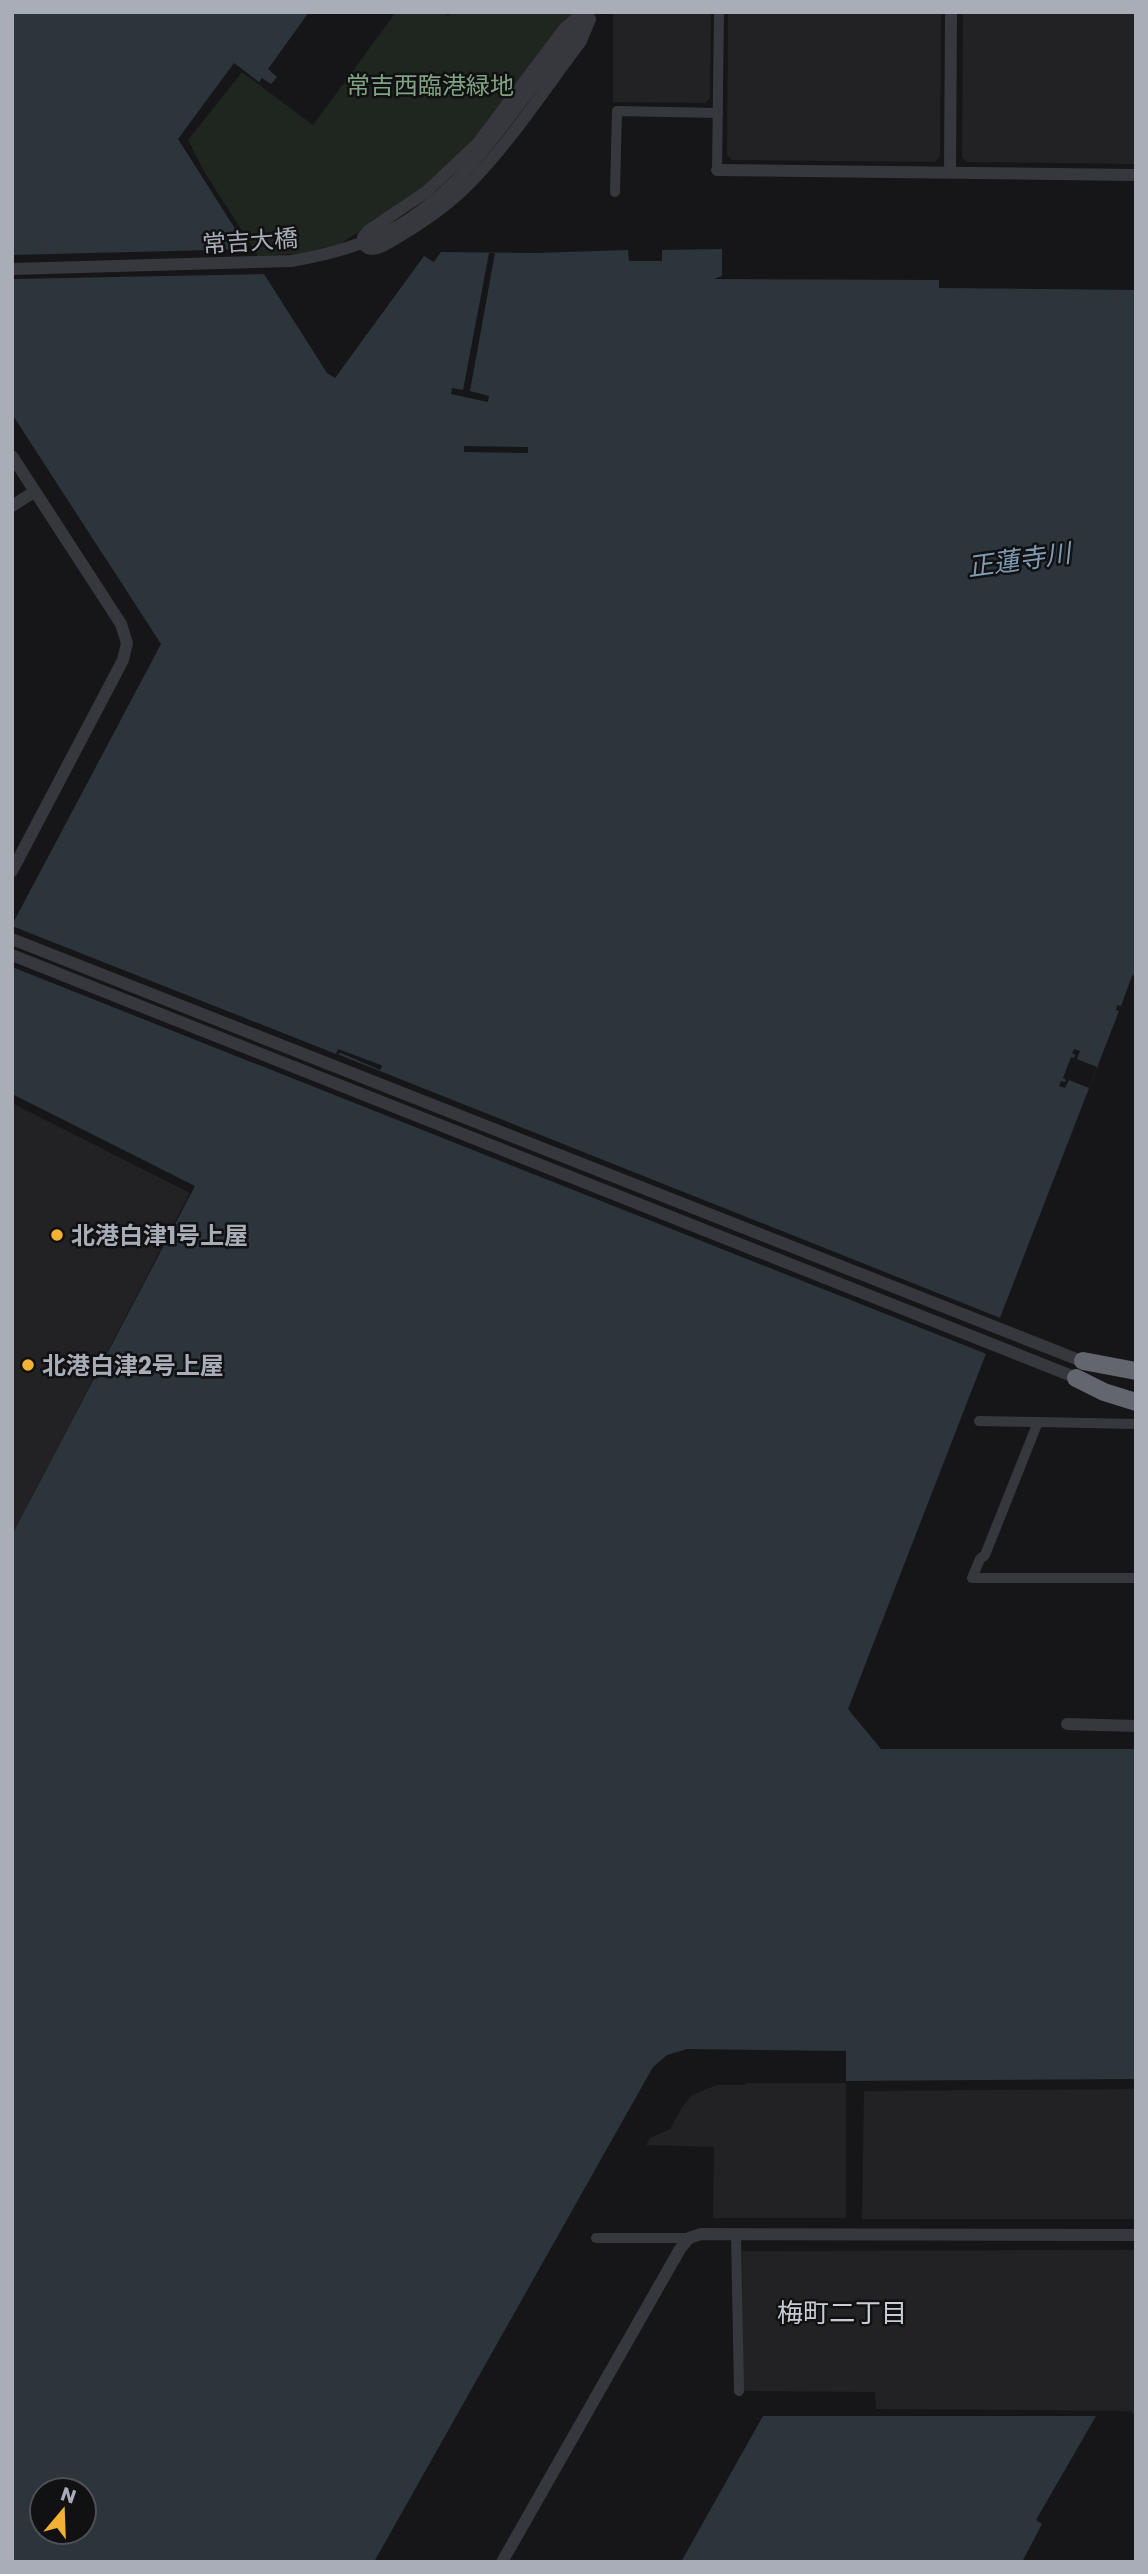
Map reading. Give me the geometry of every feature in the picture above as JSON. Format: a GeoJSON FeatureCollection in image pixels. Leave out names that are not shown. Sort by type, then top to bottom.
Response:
{"type":"FeatureCollection","features":[{"type":"Feature","properties":{"kind":"highway"},"geometry":{"type":"LineString","coordinates":[[1079,1370],[1136,1371]]}},
{"type":"Feature","properties":{"kind":"highway"},"geometry":{"type":"LineString","coordinates":[[1079,1370],[1104,1392],[1136,1402]]}},
{"type":"Feature","properties":{"kind":"street"},"geometry":{"type":"LineString","coordinates":[[583,12],[564,29],[478,143],[426,192],[368,230],[362,241],[366,247],[377,249],[410,231],[441,209],[479,174],[581,41],[591,12]]}},
{"type":"Feature","properties":{"kind":"street","name":"常吉大橋"},"geometry":{"type":"LineString","coordinates":[[12,269],[253,264],[315,257],[382,234],[410,219],[466,173],[591,12]]}},
{"type":"Feature","properties":{"kind":"street"},"geometry":{"type":"LineString","coordinates":[[719,12],[717,170],[1136,175]]}},
{"type":"Feature","properties":{"kind":"street"},"geometry":{"type":"LineString","coordinates":[[950,172],[951,12]]}},
{"type":"Feature","properties":{"kind":"street"},"geometry":{"type":"LineString","coordinates":[[615,192],[617,111],[718,113]]}},
{"type":"Feature","properties":{"kind":"street"},"geometry":{"type":"LineString","coordinates":[[12,456],[121,624],[127,643],[123,660],[12,871]]}},
{"type":"Feature","properties":{"kind":"street"},"geometry":{"type":"LineString","coordinates":[[12,506],[34,492]]}},
{"type":"Feature","properties":{"kind":"street"},"geometry":{"type":"LineString","coordinates":[[12,939],[1136,1395]]}},
{"type":"Feature","properties":{"kind":"street"},"geometry":{"type":"LineString","coordinates":[[12,955],[1079,1370],[1136,1379]]}},
{"type":"Feature","properties":{"kind":"street"},"geometry":{"type":"LineString","coordinates":[[979,1421],[1136,1424]]}},
{"type":"Feature","properties":{"kind":"street"},"geometry":{"type":"LineString","coordinates":[[1038,1422],[985,1555],[980,1559],[972,1578],[1136,1578]]}},
{"type":"Feature","properties":{"kind":"street"},"geometry":{"type":"LineString","coordinates":[[1067,1724],[1136,1726]]}},
{"type":"Feature","properties":{"kind":"street"},"geometry":{"type":"LineString","coordinates":[[596,2238],[689,2238],[701,2234],[1136,2235]]}},
{"type":"Feature","properties":{"kind":"street"},"geometry":{"type":"LineString","coordinates":[[736,2235],[739,2391]]}},
{"type":"Feature","properties":{"kind":"street"},"geometry":{"type":"LineString","coordinates":[[502,2562],[689,2238]]}},
{"type":"Feature","properties":{"kind":"shaded area"},"geometry":{"type":"Polygon","coordinates":[[[613,12],[711,12],[710,98],[705,103],[613,102],[613,12]]]}},
{"type":"Feature","properties":{"kind":"shaded area"},"geometry":{"type":"Polygon","coordinates":[[[728,12],[941,12],[940,156],[935,162],[732,160],[727,155],[728,12]]]}},
{"type":"Feature","properties":{"kind":"shaded area"},"geometry":{"type":"Polygon","coordinates":[[[963,12],[1136,12],[1136,164],[967,162],[962,158],[963,12]]]}},
{"type":"Feature","properties":{"kind":"shaded area"},"geometry":{"type":"Polygon","coordinates":[[[12,1103],[190,1193],[12,1535],[12,1103]]]}},
{"type":"Feature","properties":{"kind":"shaded area"},"geometry":{"type":"Polygon","coordinates":[[[846,2083],[846,2218],[713,2218],[714,2147],[646,2145],[650,2138],[670,2129],[692,2095],[717,2085],[846,2083]]]}},
{"type":"Feature","properties":{"kind":"shaded area"},"geometry":{"type":"Polygon","coordinates":[[[1136,2089],[1136,2219],[862,2219],[864,2091],[1136,2089]]]}},
{"type":"Feature","properties":{"kind":"shaded area"},"geometry":{"type":"Polygon","coordinates":[[[1136,2250],[1136,2414],[1131,2411],[876,2409],[875,2392],[743,2391],[742,2251],[1136,2250]]]}},
{"type":"Feature","properties":{"kind":"green space","name":"常吉西臨港緑地"},"geometry":{"type":"Polygon","coordinates":[[[396,12],[443,12],[448,16],[451,12],[575,12],[508,101],[434,183],[340,244],[302,253],[258,256],[205,173],[188,140],[242,72],[313,125],[396,12]]]}},
{"type":"Feature","properties":{"kind":"water","name":"正蓮寺川"},"geometry":{"type":"Polygon","coordinates":[[[12,12],[309,12],[268,69],[277,77],[271,84],[262,78],[259,82],[234,63],[178,139],[327,373],[335,378],[424,256],[434,262],[441,252],[628,250],[629,261],[662,261],[662,250],[722,249],[722,276],[714,279],[939,280],[939,288],[1136,290],[1136,973],[1132,976],[1121,1006],[1117,1005],[1116,1010],[1119,1011],[848,1709],[881,1749],[1136,1749],[1136,2079],[846,2081],[846,2051],[687,2049],[667,2055],[653,2067],[374,2562],[12,2562],[12,1535],[195,1186],[12,1094],[12,925],[161,644],[12,414],[12,12]]]}},
{"type":"Feature","properties":{"kind":"water"},"geometry":{"type":"Polygon","coordinates":[[[763,2416],[1096,2416],[1036,2520],[1042,2524],[1022,2562],[681,2562],[763,2416]]]}},
{"type":"Feature","properties":{"kind":"pier"},"geometry":{"type":"Polygon","coordinates":[[[252,249],[268,274],[12,279],[12,255],[252,249]]]}},
{"type":"Feature","properties":{"kind":"pier"},"geometry":{"type":"Polygon","coordinates":[[[489,253],[495,253],[470,391],[489,396],[488,402],[451,394],[452,388],[463,390],[489,253]]]}},
{"type":"Feature","properties":{"kind":"pier"},"geometry":{"type":"Polygon","coordinates":[[[464,446],[528,447],[528,453],[464,452],[464,446]]]}},
{"type":"Feature","properties":{"kind":"pier"},"geometry":{"type":"Polygon","coordinates":[[[12,926],[336,1054],[338,1049],[381,1065],[380,1070],[341,1053],[337,1054],[1003,1319],[989,1355],[12,967],[12,926]]]}},
{"type":"Feature","properties":{"kind":"pier"},"geometry":{"type":"Polygon","coordinates":[[[1074,1049],[1080,1051],[1077,1059],[1097,1067],[1089,1088],[1069,1080],[1065,1088],[1059,1086],[1061,1081],[1066,1080],[1063,1078],[1071,1057],[1074,1058],[1074,1049]]]}},
{"type":"Feature","properties":{"kind":"place","name":"北港白津1号上屋"},"geometry":{"type":"Point","coordinates":[57,1235]}},
{"type":"Feature","properties":{"kind":"place","name":"北港白津2号上屋"},"geometry":{"type":"Point","coordinates":[28,1365]}},
{"type":"Feature","properties":{"kind":"district","name":"梅町二丁目"},"geometry":{"type":"Point","coordinates":[842,2313]}}]}
